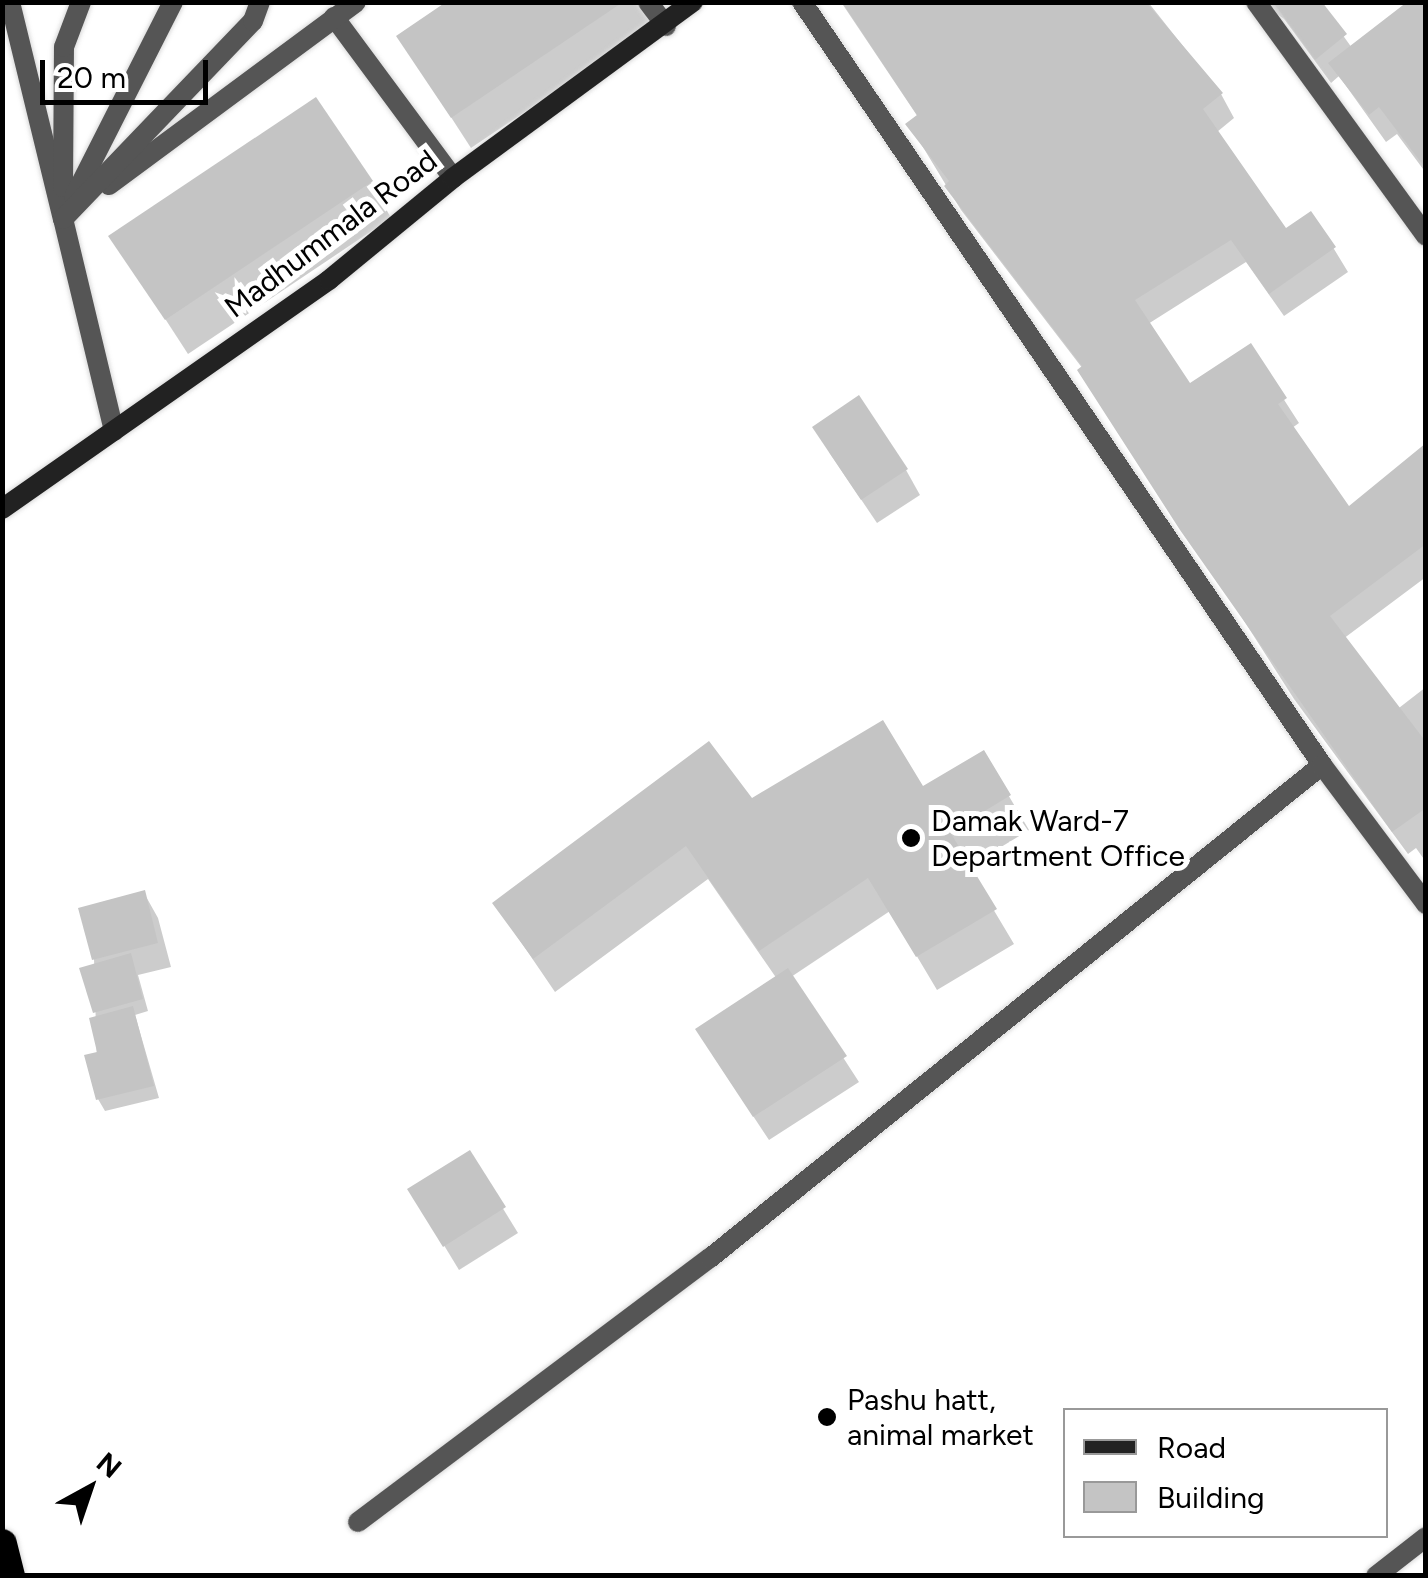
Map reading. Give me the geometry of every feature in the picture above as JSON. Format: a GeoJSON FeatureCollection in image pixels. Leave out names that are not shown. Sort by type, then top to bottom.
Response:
{"type":"FeatureCollection","features":[{"type":"Feature","properties":{"kind":"highway"},"geometry":{"type":"LineString","coordinates":[[2,1544],[10,1576]]}},
{"type":"Feature","properties":{"kind":"street"},"geometry":{"type":"LineString","coordinates":[[10,2],[114,431]]}},
{"type":"Feature","properties":{"kind":"street"},"geometry":{"type":"LineString","coordinates":[[63,218],[64,47],[81,2]]}},
{"type":"Feature","properties":{"kind":"street"},"geometry":{"type":"LineString","coordinates":[[63,218],[174,2]]}},
{"type":"Feature","properties":{"kind":"street"},"geometry":{"type":"LineString","coordinates":[[63,218],[253,21],[260,2]]}},
{"type":"Feature","properties":{"kind":"street"},"geometry":{"type":"LineString","coordinates":[[63,218],[356,2]]}},
{"type":"Feature","properties":{"kind":"street"},"geometry":{"type":"LineString","coordinates":[[648,2],[666,26]]}},
{"type":"Feature","properties":{"kind":"street","name":"Madhummala Road"},"geometry":{"type":"LineString","coordinates":[[2,509],[329,280],[454,178],[666,26],[693,2]]}},
{"type":"Feature","properties":{"kind":"street"},"geometry":{"type":"LineString","coordinates":[[802,2],[1322,765],[1426,904]]}},
{"type":"Feature","properties":{"kind":"street"},"geometry":{"type":"LineString","coordinates":[[1256,2],[1426,236]]}},
{"type":"Feature","properties":{"kind":"street"},"geometry":{"type":"LineString","coordinates":[[334,18],[454,178]]}},
{"type":"Feature","properties":{"kind":"street"},"geometry":{"type":"LineString","coordinates":[[358,1522],[726,1245],[1322,765]]}},
{"type":"Feature","properties":{"kind":"street"},"geometry":{"type":"LineString","coordinates":[[1376,1576],[1426,1538]]}},
{"type":"Feature","properties":{"kind":"building"},"geometry":{"type":"Polygon","coordinates":[[[446,2],[623,2],[451,118],[396,36],[446,2]]]}},
{"type":"Feature","properties":{"kind":"building"},"geometry":{"type":"Polygon","coordinates":[[[842,2],[1146,2],[1223,93],[1203,109],[1286,228],[1311,211],[1336,247],[1269,294],[1231,240],[1135,300],[1190,383],[1251,343],[1287,398],[1278,404],[1349,506],[1426,443],[1426,544],[1330,616],[1426,742],[1426,808],[1392,832],[1180,530],[1077,370],[1082,366],[944,186],[949,181],[905,124],[917,115],[842,2]]]}},
{"type":"Feature","properties":{"kind":"building"},"geometry":{"type":"Polygon","coordinates":[[[1273,2],[1322,2],[1347,34],[1315,60],[1273,2]]]}},
{"type":"Feature","properties":{"kind":"building"},"geometry":{"type":"Polygon","coordinates":[[[1407,2],[1426,2],[1426,169],[1379,107],[1369,115],[1328,63],[1407,2]]]}},
{"type":"Feature","properties":{"kind":"building"},"geometry":{"type":"Polygon","coordinates":[[[316,97],[373,181],[165,320],[108,236],[316,97]]]}},
{"type":"Feature","properties":{"kind":"building"},"geometry":{"type":"Polygon","coordinates":[[[859,395],[908,469],[861,500],[812,427],[859,395]]]}},
{"type":"Feature","properties":{"kind":"building"},"geometry":{"type":"Polygon","coordinates":[[[883,720],[923,786],[984,750],[1011,795],[950,832],[997,909],[916,957],[868,878],[759,951],[686,846],[533,959],[492,903],[709,741],[752,798],[883,720]]]}},
{"type":"Feature","properties":{"kind":"building"},"geometry":{"type":"Polygon","coordinates":[[[145,890],[158,943],[92,960],[78,908],[145,890]]]}},
{"type":"Feature","properties":{"kind":"building"},"geometry":{"type":"Polygon","coordinates":[[[131,953],[143,999],[93,1013],[79,968],[131,953]]]}},
{"type":"Feature","properties":{"kind":"building"},"geometry":{"type":"Polygon","coordinates":[[[788,968],[847,1056],[753,1117],[695,1029],[788,968]]]}},
{"type":"Feature","properties":{"kind":"building"},"geometry":{"type":"Polygon","coordinates":[[[133,1006],[154,1086],[96,1100],[84,1055],[97,1052],[89,1018],[133,1006]]]}},
{"type":"Feature","properties":{"kind":"building"},"geometry":{"type":"Polygon","coordinates":[[[470,1150],[506,1207],[443,1247],[407,1189],[470,1150]]]}},
{"type":"Feature","properties":{"kind":"place","name":"Damak Ward-7 Department Office"},"geometry":{"type":"Point","coordinates":[911,838]}},
{"type":"Feature","properties":{"kind":"place","name":"Pashu hatt, animal market"},"geometry":{"type":"Point","coordinates":[827,1417]}}]}
